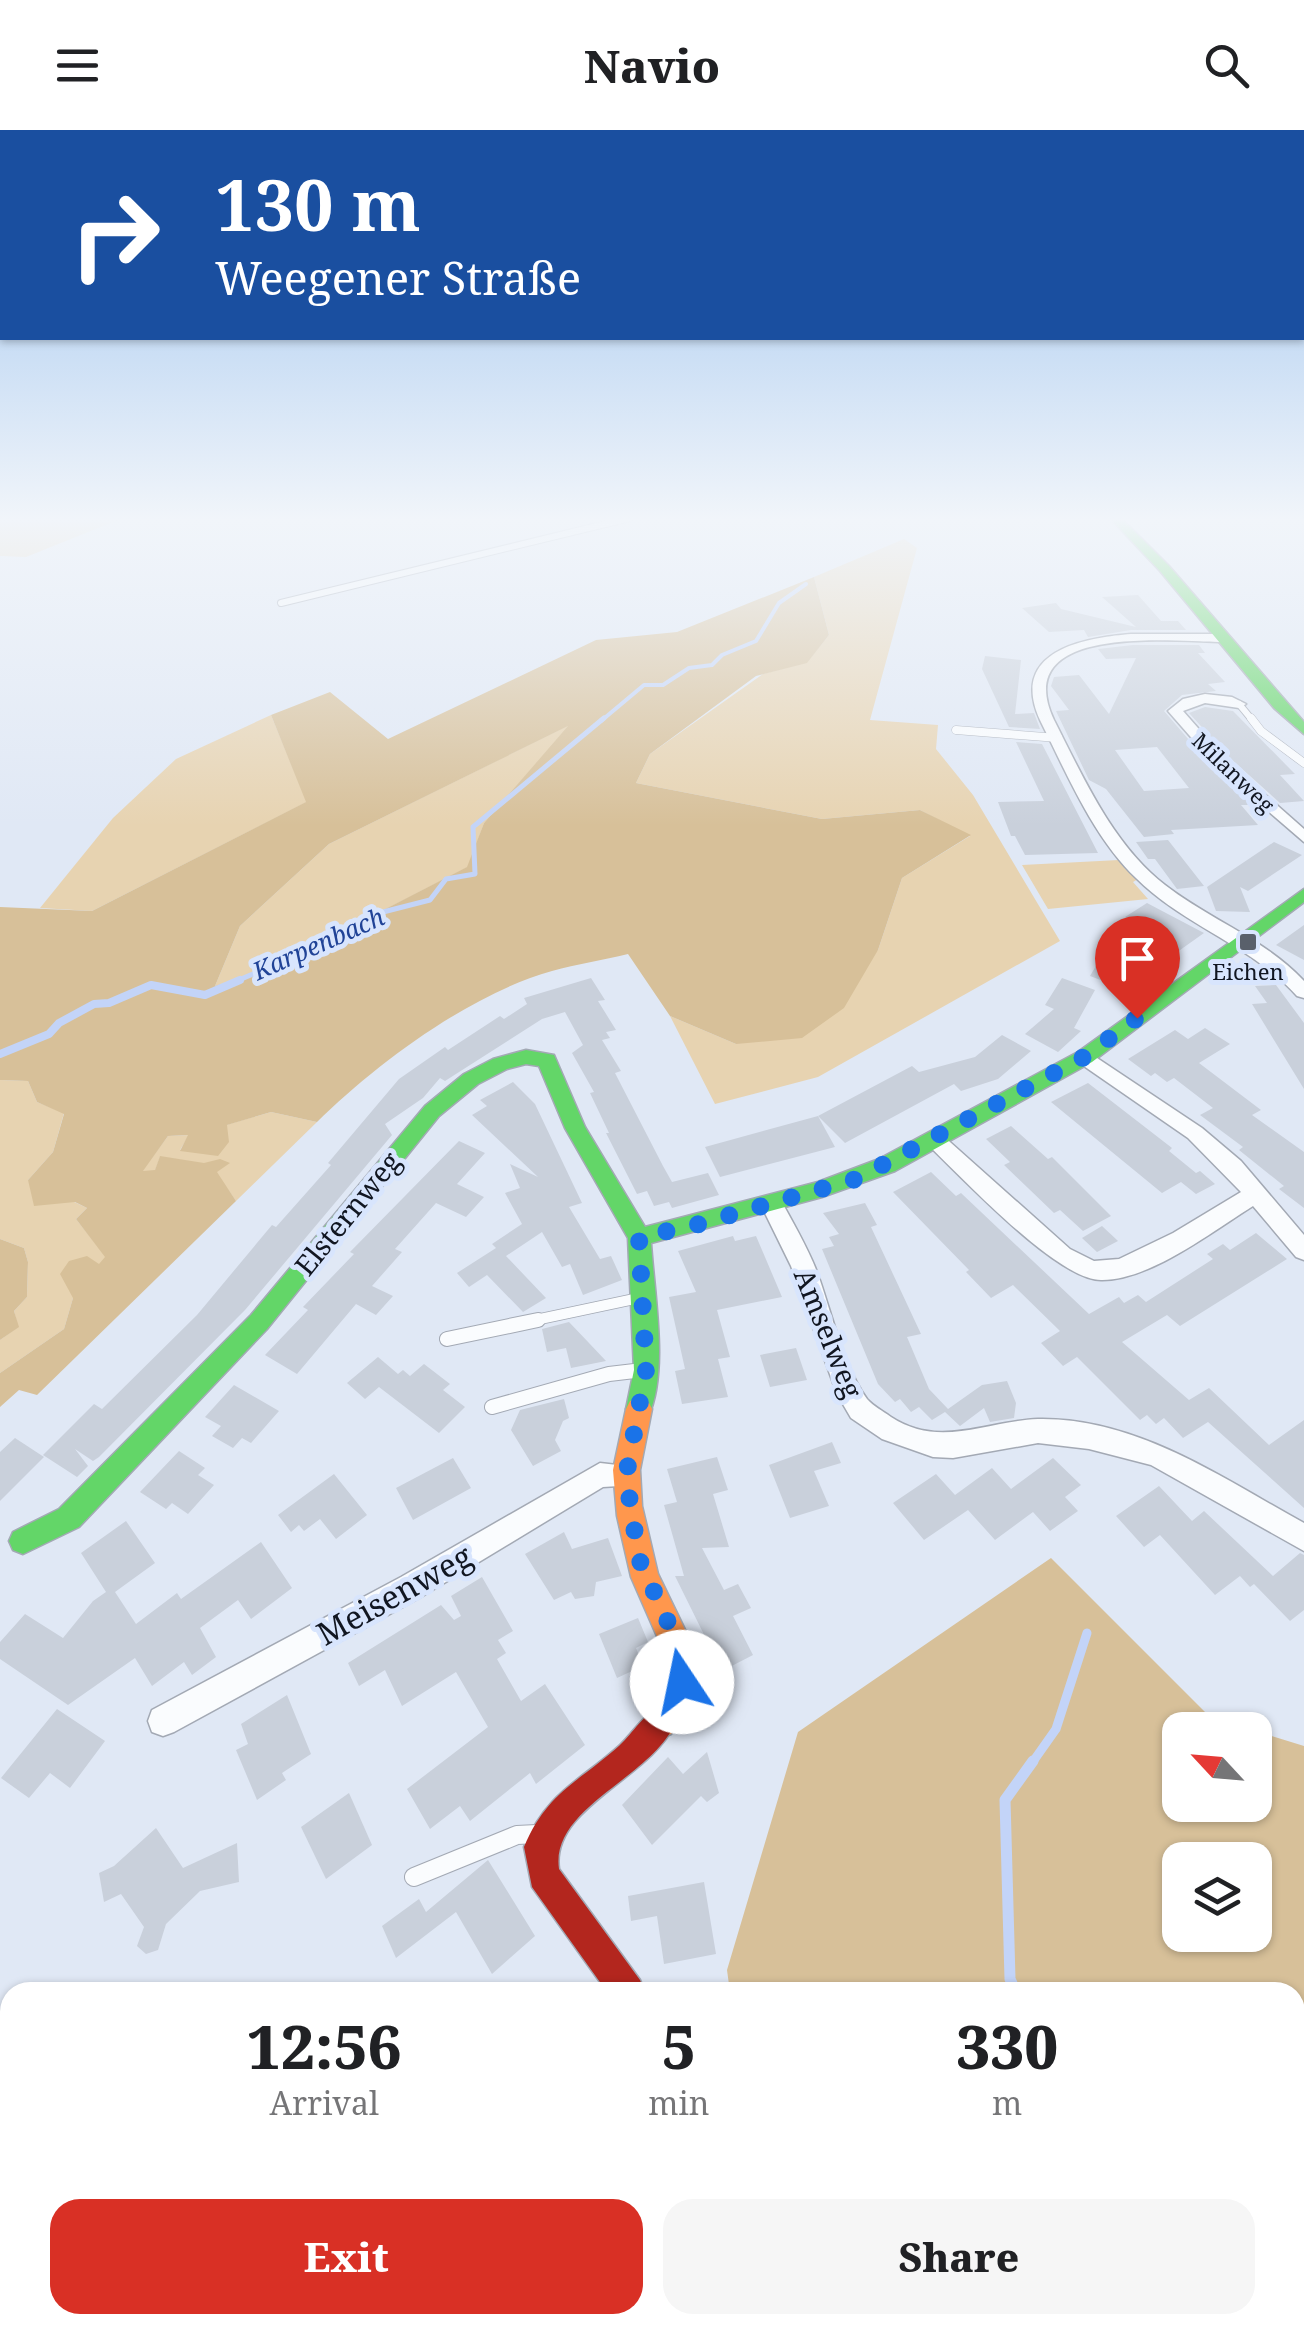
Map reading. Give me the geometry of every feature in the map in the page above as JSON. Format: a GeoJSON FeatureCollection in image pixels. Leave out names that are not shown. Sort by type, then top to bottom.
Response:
{"type":"FeatureCollection","features":[{"type":"Feature","properties":{"kind":"street"},"geometry":{"type":"LineString","coordinates":[[1204,621],[1304,730]]}},
{"type":"Feature","properties":{"kind":"street"},"geometry":{"type":"LineString","coordinates":[[1218,638],[1104,640],[1061,652],[1052,659],[1039,685],[1039,703],[1140,874],[1286,970],[1304,992]]}},
{"type":"Feature","properties":{"kind":"street","name":"Milanweg"},"geometry":{"type":"LineString","coordinates":[[1239,704],[1226,697],[1182,703],[1175,711],[1222,764],[1304,837]]}},
{"type":"Feature","properties":{"kind":"street"},"geometry":{"type":"LineString","coordinates":[[621,1982],[544,1875],[540,1847],[564,1808],[632,1756],[672,1708],[682,1682],[684,1657],[639,1559],[626,1476],[646,1370],[639,1237],[856,1179],[934,1139],[1084,1057],[1304,894]]}},
{"type":"Feature","properties":{"kind":"street","name":"Elsternweg"},"geometry":{"type":"LineString","coordinates":[[24,1541],[69,1518],[259,1322],[432,1111],[472,1079],[500,1064],[526,1057],[547,1060],[574,1128],[639,1237]]}},
{"type":"Feature","properties":{"kind":"street"},"geometry":{"type":"LineString","coordinates":[[1084,1057],[1194,1132],[1233,1167],[1304,1250]]}},
{"type":"Feature","properties":{"kind":"street"},"geometry":{"type":"LineString","coordinates":[[934,1139],[1082,1269],[1106,1272],[1130,1266],[1255,1194]]}},
{"type":"Feature","properties":{"kind":"street","name":"Amselweg"},"geometry":{"type":"LineString","coordinates":[[771,1203],[803,1266],[846,1386],[860,1410],[891,1432],[933,1445],[953,1446],[1038,1431],[1090,1437],[1158,1455],[1304,1538]]}},
{"type":"Feature","properties":{"kind":"street","name":"Meisenweg"},"geometry":{"type":"LineString","coordinates":[[163,1721],[412,1587],[600,1475],[626,1476]]}},
{"type":"Feature","properties":{"kind":"lane"},"geometry":{"type":"LineString","coordinates":[[1239,704],[1261,731],[1304,763]]}},
{"type":"Feature","properties":{"kind":"lane"},"geometry":{"type":"LineString","coordinates":[[956,730],[1058,738]]}},
{"type":"Feature","properties":{"kind":"lane"},"geometry":{"type":"LineString","coordinates":[[448,1339],[642,1298]]}},
{"type":"Feature","properties":{"kind":"lane"},"geometry":{"type":"LineString","coordinates":[[492,1407],[610,1374],[646,1370]]}},
{"type":"Feature","properties":{"kind":"lane"},"geometry":{"type":"LineString","coordinates":[[414,1877],[517,1835],[546,1834]]}},
{"type":"Feature","properties":{"kind":"shaded area"},"geometry":{"type":"Polygon","coordinates":[[[705,621],[825,621],[829,635],[807,663],[756,676],[650,754],[636,783],[822,819],[920,810],[971,835],[902,878],[878,950],[844,1008],[802,1038],[736,1044],[670,1016],[628,954],[552,971],[457,1013],[396,1054],[317,1122],[271,1112],[227,1125],[229,1142],[218,1156],[180,1151],[188,1135],[168,1136],[143,1171],[155,1170],[160,1156],[204,1163],[220,1159],[230,1163],[217,1172],[236,1201],[37,1395],[19,1390],[0,1407],[0,1373],[64,1329],[73,1298],[60,1274],[69,1261],[87,1256],[99,1264],[105,1257],[76,1219],[87,1208],[75,1202],[34,1206],[28,1180],[53,1152],[64,1114],[37,1102],[28,1081],[0,1080],[0,907],[92,911],[306,802],[271,715],[330,692],[388,739],[596,640],[677,632],[705,621]],[[568,726],[329,844],[240,926],[215,986],[269,969],[467,867],[484,823],[568,726]]]}},
{"type":"Feature","properties":{"kind":"shaded area"},"geometry":{"type":"Polygon","coordinates":[[[825,621],[897,621],[870,720],[938,725],[936,749],[973,795],[1060,941],[818,1077],[715,1104],[670,1016],[736,1044],[878,950],[902,878],[970,836],[920,810],[822,819],[636,783],[650,754],[763,674],[807,662],[829,635],[825,621]]]}},
{"type":"Feature","properties":{"kind":"shaded area"},"geometry":{"type":"Polygon","coordinates":[[[271,715],[307,802],[92,911],[40,908],[113,818],[176,759],[271,715]]]}},
{"type":"Feature","properties":{"kind":"shaded area"},"geometry":{"type":"Polygon","coordinates":[[[571,724],[484,823],[468,867],[269,969],[215,986],[240,926],[329,844],[571,724]]]}},
{"type":"Feature","properties":{"kind":"shaded area"},"geometry":{"type":"Polygon","coordinates":[[[1119,860],[1138,879],[1133,882],[1148,899],[1048,909],[1022,865],[1119,860]]]}},
{"type":"Feature","properties":{"kind":"shaded area"},"geometry":{"type":"Polygon","coordinates":[[[0,1080],[28,1081],[37,1102],[64,1113],[53,1152],[28,1180],[87,1208],[76,1219],[106,1257],[73,1298],[64,1329],[0,1373],[0,1340],[18,1327],[14,1311],[27,1297],[28,1262],[24,1248],[0,1239],[0,1080]]]}},
{"type":"Feature","properties":{"kind":"shaded area"},"geometry":{"type":"Polygon","coordinates":[[[271,1112],[317,1122],[236,1201],[213,1172],[197,1164],[160,1157],[155,1171],[142,1171],[168,1136],[189,1135],[180,1150],[226,1125],[271,1112]]]}},
{"type":"Feature","properties":{"kind":"shaded area"},"geometry":{"type":"Polygon","coordinates":[[[0,1239],[24,1248],[28,1262],[27,1297],[14,1311],[19,1327],[0,1340],[0,1239]]]}},
{"type":"Feature","properties":{"kind":"shaded area"},"geometry":{"type":"Polygon","coordinates":[[[1051,1558],[1205,1712],[1162,1712],[1162,1822],[1272,1822],[1272,1736],[1304,1746],[1304,1982],[729,1982],[727,1970],[798,1732],[1051,1558]]]}},
{"type":"Feature","properties":{"kind":"building"},"geometry":{"type":"Polygon","coordinates":[[[1036,621],[1110,621],[1136,627],[1129,621],[1178,621],[1186,630],[1131,630],[1088,637],[1084,630],[1049,632],[1036,621]]]}},
{"type":"Feature","properties":{"kind":"building"},"geometry":{"type":"Polygon","coordinates":[[[1199,645],[1205,653],[1198,653],[1225,682],[1208,684],[1216,691],[1182,695],[1164,711],[1214,769],[1255,805],[1241,805],[1258,825],[1171,830],[1174,834],[1144,837],[1106,789],[1089,780],[1056,711],[1069,710],[1051,686],[1054,677],[1079,675],[1109,714],[1136,658],[1106,659],[1098,649],[1199,645]],[[1157,747],[1115,750],[1144,791],[1189,788],[1157,747]]]}},
{"type":"Feature","properties":{"kind":"building"},"geometry":{"type":"Polygon","coordinates":[[[985,656],[1021,660],[1015,714],[1034,713],[1040,729],[1009,727],[982,669],[985,656]]]}},
{"type":"Feature","properties":{"kind":"building"},"geometry":{"type":"Polygon","coordinates":[[[1205,707],[1233,711],[1295,774],[1280,775],[1304,801],[1280,803],[1230,758],[1189,713],[1205,707]]]}},
{"type":"Feature","properties":{"kind":"building"},"geometry":{"type":"Polygon","coordinates":[[[1016,742],[1042,744],[1098,853],[1025,855],[1015,836],[1011,836],[998,802],[1044,801],[1016,742]]]}},
{"type":"Feature","properties":{"kind":"building"},"geometry":{"type":"Polygon","coordinates":[[[1168,840],[1204,886],[1177,889],[1155,859],[1148,859],[1136,842],[1168,840]]]}},
{"type":"Feature","properties":{"kind":"building"},"geometry":{"type":"Polygon","coordinates":[[[1274,842],[1302,855],[1248,891],[1240,887],[1250,912],[1216,911],[1207,887],[1274,842]]]}},
{"type":"Feature","properties":{"kind":"building"},"geometry":{"type":"Polygon","coordinates":[[[1147,903],[1204,933],[1166,960],[1148,950],[1122,988],[1090,976],[1106,949],[1116,953],[1146,929],[1125,917],[1147,903]]]}},
{"type":"Feature","properties":{"kind":"building"},"geometry":{"type":"Polygon","coordinates":[[[1304,925],[1304,960],[1276,945],[1304,925]]]}},
{"type":"Feature","properties":{"kind":"building"},"geometry":{"type":"Polygon","coordinates":[[[591,978],[605,1000],[598,1001],[616,1030],[606,1032],[610,1038],[602,1040],[621,1071],[615,1073],[672,1182],[708,1173],[719,1195],[672,1208],[669,1202],[654,1206],[647,1191],[637,1194],[606,1133],[590,1093],[594,1092],[572,1053],[583,1045],[565,1012],[542,1019],[445,1081],[440,1078],[423,1098],[385,1124],[392,1135],[245,1310],[99,1457],[93,1461],[75,1449],[88,1466],[77,1477],[43,1455],[94,1404],[102,1409],[197,1315],[272,1225],[276,1227],[331,1165],[328,1163],[399,1079],[445,1047],[448,1050],[500,1016],[504,1019],[527,1004],[524,998],[591,978]]]}},
{"type":"Feature","properties":{"kind":"building"},"geometry":{"type":"Polygon","coordinates":[[[1062,978],[1095,990],[1074,1028],[1081,1031],[1058,1052],[1025,1034],[1054,1009],[1045,1005],[1062,978]]]}},
{"type":"Feature","properties":{"kind":"building"},"geometry":{"type":"Polygon","coordinates":[[[1276,985],[1304,1023],[1304,1089],[1252,1004],[1267,1003],[1255,986],[1276,985]]]}},
{"type":"Feature","properties":{"kind":"building"},"geometry":{"type":"Polygon","coordinates":[[[1205,1028],[1230,1044],[1199,1063],[1261,1110],[1252,1115],[1304,1152],[1304,1208],[1279,1189],[1284,1186],[1239,1150],[1243,1147],[1200,1115],[1213,1108],[1174,1078],[1167,1082],[1155,1073],[1151,1076],[1128,1059],[1175,1030],[1188,1039],[1205,1028]]]}},
{"type":"Feature","properties":{"kind":"building"},"geometry":{"type":"Polygon","coordinates":[[[1002,1035],[1031,1051],[998,1079],[961,1091],[954,1084],[845,1143],[818,1116],[912,1066],[919,1072],[975,1057],[1002,1035]]]}},
{"type":"Feature","properties":{"kind":"building"},"geometry":{"type":"Polygon","coordinates":[[[513,1082],[535,1104],[582,1203],[569,1207],[600,1259],[611,1256],[622,1280],[583,1295],[570,1264],[562,1267],[542,1232],[506,1256],[546,1298],[523,1312],[487,1275],[469,1287],[457,1273],[496,1248],[492,1244],[522,1224],[505,1193],[520,1188],[510,1164],[538,1177],[472,1115],[487,1106],[480,1100],[513,1082]]]}},
{"type":"Feature","properties":{"kind":"building"},"geometry":{"type":"Polygon","coordinates":[[[1088,1083],[1172,1148],[1169,1151],[1196,1173],[1200,1171],[1215,1184],[1196,1194],[1181,1182],[1162,1193],[1051,1102],[1088,1083]]]}},
{"type":"Feature","properties":{"kind":"building"},"geometry":{"type":"Polygon","coordinates":[[[818,1116],[835,1147],[720,1177],[705,1147],[818,1116]]]}},
{"type":"Feature","properties":{"kind":"building"},"geometry":{"type":"Polygon","coordinates":[[[1011,1126],[1048,1159],[1052,1157],[1111,1216],[1083,1231],[1060,1210],[1054,1213],[1004,1165],[1010,1162],[986,1139],[1011,1126]]]}},
{"type":"Feature","properties":{"kind":"building"},"geometry":{"type":"Polygon","coordinates":[[[459,1141],[485,1153],[457,1184],[484,1197],[466,1217],[436,1203],[395,1249],[402,1252],[372,1286],[393,1296],[376,1315],[356,1304],[297,1374],[265,1355],[308,1310],[303,1307],[354,1254],[350,1252],[459,1141]]]}},
{"type":"Feature","properties":{"kind":"building"},"geometry":{"type":"Polygon","coordinates":[[[931,1172],[956,1196],[961,1193],[1089,1314],[1119,1297],[1124,1303],[1138,1295],[1146,1302],[1213,1259],[1207,1254],[1223,1244],[1230,1250],[1256,1233],[1287,1259],[1180,1326],[1167,1315],[1122,1342],[1189,1400],[1209,1388],[1269,1445],[1304,1420],[1304,1508],[1208,1422],[1183,1438],[1164,1418],[1156,1424],[1147,1415],[1140,1420],[1077,1357],[1063,1366],[1041,1343],[1060,1331],[1013,1285],[991,1298],[893,1192],[931,1172]]]}},
{"type":"Feature","properties":{"kind":"building"},"geometry":{"type":"Polygon","coordinates":[[[865,1203],[877,1225],[871,1227],[921,1334],[907,1337],[929,1389],[948,1409],[982,1385],[1007,1381],[1016,1403],[1014,1418],[990,1422],[984,1408],[960,1426],[945,1412],[932,1420],[919,1407],[911,1412],[900,1399],[895,1402],[878,1384],[822,1249],[834,1246],[829,1237],[839,1234],[823,1213],[865,1203]]]}},
{"type":"Feature","properties":{"kind":"building"},"geometry":{"type":"Polygon","coordinates":[[[1102,1226],[1118,1241],[1097,1252],[1082,1238],[1102,1226]]]}},
{"type":"Feature","properties":{"kind":"building"},"geometry":{"type":"Polygon","coordinates":[[[733,1236],[735,1241],[756,1236],[782,1297],[717,1310],[730,1357],[718,1359],[728,1397],[682,1404],[675,1371],[685,1369],[669,1297],[696,1292],[678,1251],[733,1236]]]}},
{"type":"Feature","properties":{"kind":"building"},"geometry":{"type":"Polygon","coordinates":[[[569,1322],[606,1361],[571,1368],[566,1348],[547,1352],[542,1329],[569,1322]]]}},
{"type":"Feature","properties":{"kind":"building"},"geometry":{"type":"Polygon","coordinates":[[[796,1348],[807,1380],[770,1387],[760,1355],[796,1348]]]}},
{"type":"Feature","properties":{"kind":"building"},"geometry":{"type":"Polygon","coordinates":[[[378,1357],[398,1374],[403,1370],[410,1376],[424,1364],[450,1384],[443,1390],[465,1407],[439,1433],[379,1387],[365,1399],[347,1383],[378,1357]]]}},
{"type":"Feature","properties":{"kind":"building"},"geometry":{"type":"Polygon","coordinates":[[[234,1385],[279,1411],[251,1443],[242,1438],[233,1448],[212,1436],[221,1426],[205,1417],[234,1385]]]}},
{"type":"Feature","properties":{"kind":"building"},"geometry":{"type":"Polygon","coordinates":[[[564,1399],[569,1418],[563,1421],[555,1440],[561,1451],[533,1466],[511,1430],[520,1410],[564,1399]]]}},
{"type":"Feature","properties":{"kind":"building"},"geometry":{"type":"Polygon","coordinates":[[[15,1438],[44,1457],[0,1501],[0,1452],[15,1438]]]}},
{"type":"Feature","properties":{"kind":"building"},"geometry":{"type":"Polygon","coordinates":[[[832,1442],[841,1463],[814,1471],[829,1506],[790,1518],[769,1465],[832,1442]]]}},
{"type":"Feature","properties":{"kind":"building"},"geometry":{"type":"Polygon","coordinates":[[[179,1451],[205,1468],[198,1475],[214,1485],[188,1514],[172,1503],[166,1509],[140,1492],[179,1451]]]}},
{"type":"Feature","properties":{"kind":"building"},"geometry":{"type":"Polygon","coordinates":[[[717,1457],[728,1490],[713,1494],[729,1547],[702,1548],[724,1590],[738,1584],[751,1608],[733,1616],[753,1655],[722,1671],[675,1576],[684,1576],[664,1505],[677,1502],[667,1469],[717,1457]]]}},
{"type":"Feature","properties":{"kind":"building"},"geometry":{"type":"Polygon","coordinates":[[[453,1458],[471,1488],[413,1520],[396,1488],[453,1458]]]}},
{"type":"Feature","properties":{"kind":"building"},"geometry":{"type":"Polygon","coordinates":[[[1053,1458],[1081,1485],[1065,1497],[1078,1511],[1050,1531],[1033,1512],[995,1540],[968,1510],[924,1540],[893,1503],[936,1474],[955,1495],[992,1468],[1011,1489],[1053,1458]]]}},
{"type":"Feature","properties":{"kind":"building"},"geometry":{"type":"Polygon","coordinates":[[[334,1474],[367,1515],[336,1539],[320,1519],[304,1531],[299,1525],[291,1532],[278,1515],[334,1474]]]}},
{"type":"Feature","properties":{"kind":"building"},"geometry":{"type":"Polygon","coordinates":[[[1159,1486],[1192,1521],[1204,1511],[1273,1576],[1300,1553],[1304,1555],[1304,1610],[1290,1621],[1254,1584],[1250,1587],[1240,1576],[1215,1595],[1160,1535],[1144,1547],[1116,1516],[1159,1486]]]}},
{"type":"Feature","properties":{"kind":"building"},"geometry":{"type":"Polygon","coordinates":[[[126,1521],[155,1563],[115,1592],[136,1624],[177,1593],[181,1599],[261,1542],[292,1588],[251,1619],[238,1600],[200,1628],[216,1657],[192,1675],[184,1662],[152,1686],[135,1658],[68,1705],[0,1659],[0,1642],[25,1614],[63,1638],[93,1601],[106,1592],[81,1553],[126,1521]]]}},
{"type":"Feature","properties":{"kind":"building"},"geometry":{"type":"Polygon","coordinates":[[[564,1532],[572,1549],[608,1538],[622,1576],[596,1582],[594,1596],[575,1599],[571,1592],[554,1600],[525,1554],[564,1532]]]}},
{"type":"Feature","properties":{"kind":"building"},"geometry":{"type":"Polygon","coordinates":[[[482,1577],[513,1631],[498,1640],[506,1653],[497,1659],[521,1701],[545,1684],[585,1745],[536,1784],[530,1773],[470,1821],[460,1806],[430,1829],[407,1789],[488,1727],[456,1672],[402,1706],[385,1670],[359,1686],[348,1663],[441,1605],[454,1620],[461,1616],[451,1596],[482,1577]]]}},
{"type":"Feature","properties":{"kind":"building"},"geometry":{"type":"Polygon","coordinates":[[[638,1618],[648,1642],[636,1648],[643,1666],[617,1678],[599,1634],[638,1618]]]}},
{"type":"Feature","properties":{"kind":"building"},"geometry":{"type":"Polygon","coordinates":[[[287,1695],[311,1754],[282,1773],[286,1780],[257,1800],[236,1750],[248,1744],[241,1724],[287,1695]]]}},
{"type":"Feature","properties":{"kind":"building"},"geometry":{"type":"Polygon","coordinates":[[[57,1709],[105,1741],[70,1788],[50,1773],[29,1798],[1,1778],[57,1709]]]}},
{"type":"Feature","properties":{"kind":"building"},"geometry":{"type":"Polygon","coordinates":[[[707,1752],[719,1793],[707,1802],[701,1796],[652,1845],[622,1805],[668,1757],[683,1774],[707,1752]]]}},
{"type":"Feature","properties":{"kind":"building"},"geometry":{"type":"Polygon","coordinates":[[[349,1793],[372,1845],[326,1879],[301,1827],[349,1793]]]}},
{"type":"Feature","properties":{"kind":"building"},"geometry":{"type":"Polygon","coordinates":[[[156,1828],[183,1868],[237,1843],[239,1882],[200,1891],[166,1924],[158,1950],[146,1954],[137,1946],[144,1927],[121,1894],[104,1902],[99,1873],[114,1866],[156,1828]]]}},
{"type":"Feature","properties":{"kind":"building"},"geometry":{"type":"Polygon","coordinates":[[[488,1860],[535,1936],[492,1974],[456,1912],[396,1958],[382,1926],[419,1899],[426,1912],[488,1860]]]}},
{"type":"Feature","properties":{"kind":"building"},"geometry":{"type":"Polygon","coordinates":[[[704,1882],[716,1954],[664,1964],[657,1916],[631,1921],[628,1896],[704,1882]]]}},
{"type":"Feature","properties":{"kind":"waterway","name":"Karpenbach"},"geometry":{"type":"LineString","coordinates":[[601,721],[644,685],[663,685],[689,668],[712,665],[722,655],[756,641],[768,621]]}},
{"type":"Feature","properties":{"kind":"waterway","name":"Karpenbach"},"geometry":{"type":"LineString","coordinates":[[234,982],[313,949],[383,912],[430,900],[446,879],[475,874],[473,827],[604,718]]}},
{"type":"Feature","properties":{"kind":"waterway","name":"Karpenbach"},"geometry":{"type":"LineString","coordinates":[[0,1054],[49,1034],[59,1023],[94,1004],[109,1003],[151,985],[205,995],[240,980]]}},
{"type":"Feature","properties":{"kind":"waterway"},"geometry":{"type":"LineString","coordinates":[[1032,1763],[1056,1729],[1087,1633]]}},
{"type":"Feature","properties":{"kind":"waterway"},"geometry":{"type":"LineString","coordinates":[[1011,1982],[1005,1800],[1033,1761]]}},
{"type":"Feature","properties":{"kind":"traffic: fast"},"geometry":{"type":"LineString","coordinates":[[1207,621],[1304,730]]}},
{"type":"Feature","properties":{"kind":"traffic: fast"},"geometry":{"type":"LineString","coordinates":[[639,1237],[822,1189],[887,1165],[1085,1057],[1304,894]]}},
{"type":"Feature","properties":{"kind":"traffic: fast"},"geometry":{"type":"LineString","coordinates":[[23,1541],[69,1518],[259,1322],[432,1111],[471,1079],[500,1064],[526,1057],[547,1060],[575,1128],[639,1237],[646,1370],[639,1409]]}},
{"type":"Feature","properties":{"kind":"traffic: slow"},"geometry":{"type":"LineString","coordinates":[[639,1409],[626,1470],[630,1516],[645,1577],[681,1657],[682,1677],[676,1699],[660,1723]]}},
{"type":"Feature","properties":{"kind":"traffic: jam"},"geometry":{"type":"LineString","coordinates":[[621,1982],[544,1875],[540,1847],[564,1808],[632,1755],[660,1723]]}},
{"type":"Feature","properties":{"kind":"place","name":"Eichen"},"geometry":{"type":"Point","coordinates":[1248,942]}},
{"type":"Feature","properties":{"kind":"route"},"geometry":{"type":"LineString","coordinates":[[682,1682],[684,1657],[639,1559],[626,1476],[646,1370],[639,1237],[692,1226],[856,1179],[1084,1057],[1137,1018]]}}]}
